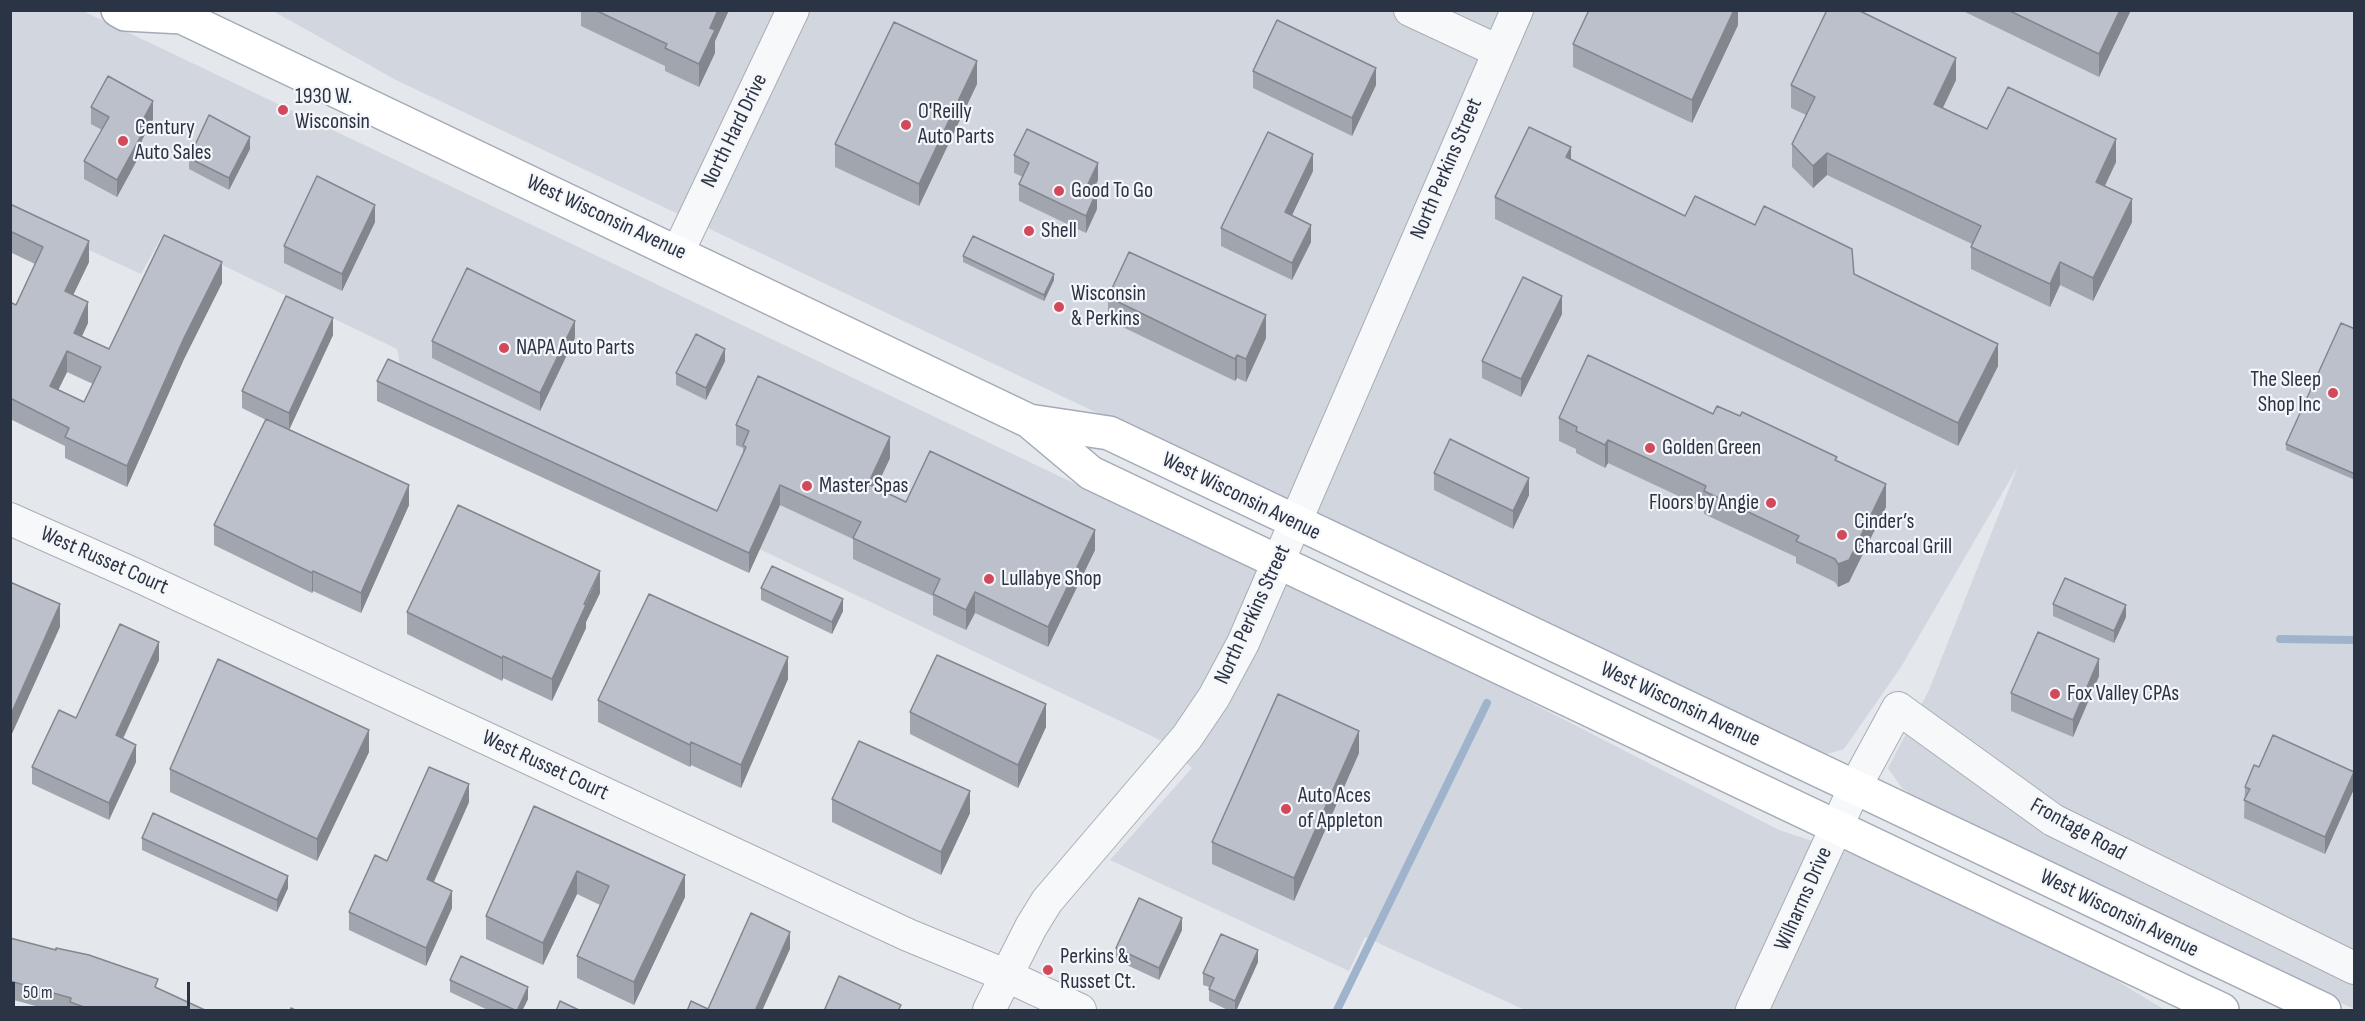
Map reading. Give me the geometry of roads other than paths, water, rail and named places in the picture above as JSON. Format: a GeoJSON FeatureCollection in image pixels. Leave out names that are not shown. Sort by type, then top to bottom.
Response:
{"type":"FeatureCollection","features":[{"type":"Feature","properties":{"kind":"main road","name":"West Wisconsin Avenue"},"geometry":{"type":"LineString","coordinates":[[118,10],[125,14],[179,14],[1029,421],[1091,473],[2222,1011]]}},
{"type":"Feature","properties":{"kind":"main road","name":"West Wisconsin Avenue"},"geometry":{"type":"LineString","coordinates":[[1029,421],[1109,433],[2324,1011]]}},
{"type":"Feature","properties":{"kind":"street","name":"North Hard Drive"},"geometry":{"type":"LineString","coordinates":[[678,252],[794,10]]}},
{"type":"Feature","properties":{"kind":"street"},"geometry":{"type":"LineString","coordinates":[[1410,10],[1498,51]]}},
{"type":"Feature","properties":{"kind":"street","name":"North Perkins Street"},"geometry":{"type":"LineString","coordinates":[[989,1011],[1005,975],[1047,901],[1199,719],[1243,643],[1517,10]]}},
{"type":"Feature","properties":{"kind":"street","name":"West Russet Court"},"geometry":{"type":"LineString","coordinates":[[10,519],[136,574],[908,935],[1005,975],[1080,1011]]}},
{"type":"Feature","properties":{"kind":"street","name":"Frontage Road"},"geometry":{"type":"LineString","coordinates":[[1855,787],[1898,708],[2053,820],[2355,968]]}},
{"type":"Feature","properties":{"kind":"street","name":"Wilharms Drive"},"geometry":{"type":"LineString","coordinates":[[1752,1011],[1855,787]]}},
{"type":"Feature","properties":{"kind":"waterway"},"geometry":{"type":"LineString","coordinates":[[2280,639],[2354,640]]}},
{"type":"Feature","properties":{"kind":"waterway"},"geometry":{"type":"LineString","coordinates":[[1337,1010],[1487,703]]}},
{"type":"Feature","properties":{"kind":"place","name":"1930 W. Wisconsin"},"geometry":{"type":"Point","coordinates":[283,110]}},
{"type":"Feature","properties":{"kind":"place","name":"O'Reilly Auto Parts"},"geometry":{"type":"Point","coordinates":[906,125]}},
{"type":"Feature","properties":{"kind":"place","name":"Century Auto Sales"},"geometry":{"type":"Point","coordinates":[123,141]}},
{"type":"Feature","properties":{"kind":"place","name":"Good To Go"},"geometry":{"type":"Point","coordinates":[1059,191]}},
{"type":"Feature","properties":{"kind":"place","name":"Shell"},"geometry":{"type":"Point","coordinates":[1029,231]}},
{"type":"Feature","properties":{"kind":"place","name":"Wisconsin & Perkins"},"geometry":{"type":"Point","coordinates":[1059,307]}},
{"type":"Feature","properties":{"kind":"place","name":"NAPA Auto Parts"},"geometry":{"type":"Point","coordinates":[504,348]}},
{"type":"Feature","properties":{"kind":"place","name":"The Sleep Shop Inc"},"geometry":{"type":"Point","coordinates":[2333,393]}},
{"type":"Feature","properties":{"kind":"place","name":"Golden Green"},"geometry":{"type":"Point","coordinates":[1650,448]}},
{"type":"Feature","properties":{"kind":"place","name":"Master Spas"},"geometry":{"type":"Point","coordinates":[807,486]}},
{"type":"Feature","properties":{"kind":"place","name":"Floors by Angie"},"geometry":{"type":"Point","coordinates":[1771,503]}},
{"type":"Feature","properties":{"kind":"place","name":"Cinder’s Charcoal Grill"},"geometry":{"type":"Point","coordinates":[1842,535]}},
{"type":"Feature","properties":{"kind":"place","name":"Lullabye Shop"},"geometry":{"type":"Point","coordinates":[989,579]}},
{"type":"Feature","properties":{"kind":"place","name":"Fox Valley CPAs"},"geometry":{"type":"Point","coordinates":[2055,694]}},
{"type":"Feature","properties":{"kind":"place","name":"Auto Aces of Appleton"},"geometry":{"type":"Point","coordinates":[1286,809]}},
{"type":"Feature","properties":{"kind":"place","name":"Perkins & Russet Ct."},"geometry":{"type":"Point","coordinates":[1048,970]}}]}
